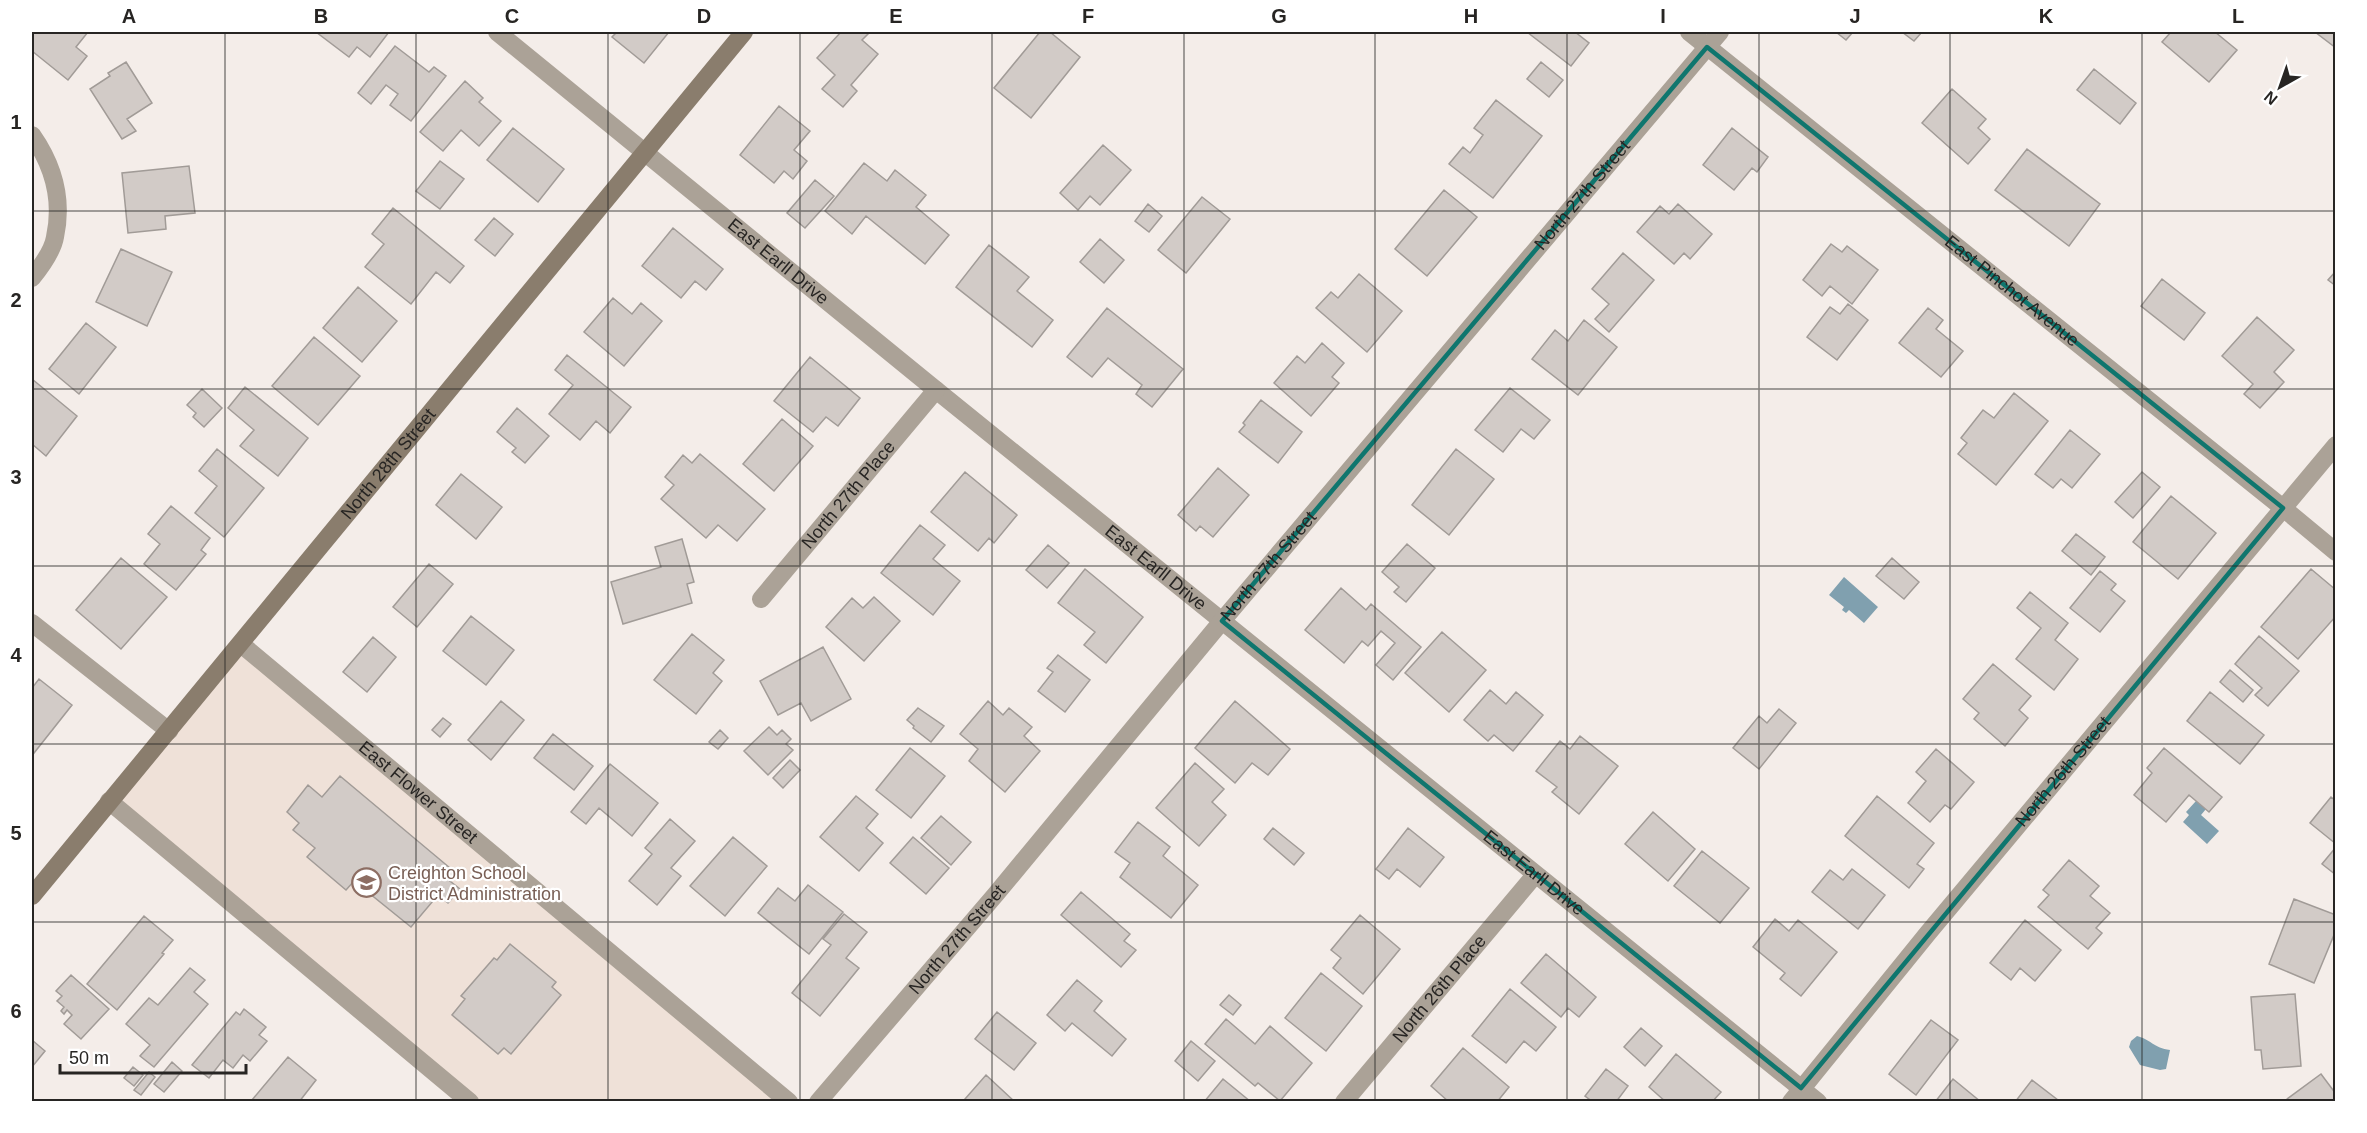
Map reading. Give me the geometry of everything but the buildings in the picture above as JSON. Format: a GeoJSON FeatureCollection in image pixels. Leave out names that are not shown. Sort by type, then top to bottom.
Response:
{"type":"FeatureCollection","features":[{"type":"Feature","properties":{"kind":"street","name":"East Earll Drive"},"geometry":{"type":"LineString","coordinates":[[497,32],[1535,874],[1796,1095],[1818,1101]]}},
{"type":"Feature","properties":{"kind":"street","name":"North 28th Street"},"geometry":{"type":"LineString","coordinates":[[32,896],[744,32]]}},
{"type":"Feature","properties":{"kind":"street","name":"East Pinchot Avenue"},"geometry":{"type":"LineString","coordinates":[[1689,32],[2336,552]]}},
{"type":"Feature","properties":{"kind":"street","name":"North 27th Street"},"geometry":{"type":"LineString","coordinates":[[818,1101],[996,894],[1222,621],[1720,32]]}},
{"type":"Feature","properties":{"kind":"street"},"geometry":{"type":"LineString","coordinates":[[32,135],[45,153],[54,176],[57,210],[55,239],[32,278]]}},
{"type":"Feature","properties":{"kind":"street","name":"North 27th Place"},"geometry":{"type":"LineString","coordinates":[[761,599],[936,390]]}},
{"type":"Feature","properties":{"kind":"street","name":"North 26th Street"},"geometry":{"type":"LineString","coordinates":[[1796,1095],[2336,445]]}},
{"type":"Feature","properties":{"kind":"street"},"geometry":{"type":"LineString","coordinates":[[32,623],[169,731]]}},
{"type":"Feature","properties":{"kind":"street","name":"East Flower Street"},"geometry":{"type":"LineString","coordinates":[[241,644],[789,1101]]}},
{"type":"Feature","properties":{"kind":"street"},"geometry":{"type":"LineString","coordinates":[[109,801],[470,1101]]}},
{"type":"Feature","properties":{"kind":"street","name":"North 26th Place"},"geometry":{"type":"LineString","coordinates":[[1344,1101],[1535,874]]}},
{"type":"Feature","properties":{"kind":"highlighted area"},"geometry":{"type":"Polygon","coordinates":[[[1707,47],[2283,508],[1801,1088],[1222,621],[1707,47]]]}},
{"type":"Feature","properties":{"kind":"shaded area","name":"Creighton School District Administration"},"geometry":{"type":"Polygon","coordinates":[[[241,644],[789,1101],[470,1101],[109,801],[241,644]]]}},
{"type":"Feature","properties":{"kind":"water"},"geometry":{"type":"Polygon","coordinates":[[[1844,577],[1878,607],[1864,623],[1849,610],[1846,613],[1842,610],[1844,607],[1829,595],[1844,577]]]}},
{"type":"Feature","properties":{"kind":"water"},"geometry":{"type":"Polygon","coordinates":[[[2196,801],[2206,809],[2201,815],[2219,831],[2207,844],[2183,822],[2189,815],[2186,812],[2196,801]]]}},
{"type":"Feature","properties":{"kind":"water"},"geometry":{"type":"Polygon","coordinates":[[[2137,1036],[2170,1050],[2166,1069],[2160,1070],[2140,1065],[2129,1047],[2131,1041],[2137,1036]]]}},
{"type":"Feature","properties":{"kind":"place","name":"Creighton School District Administration"},"geometry":{"type":"Point","coordinates":[367,883]}}]}
